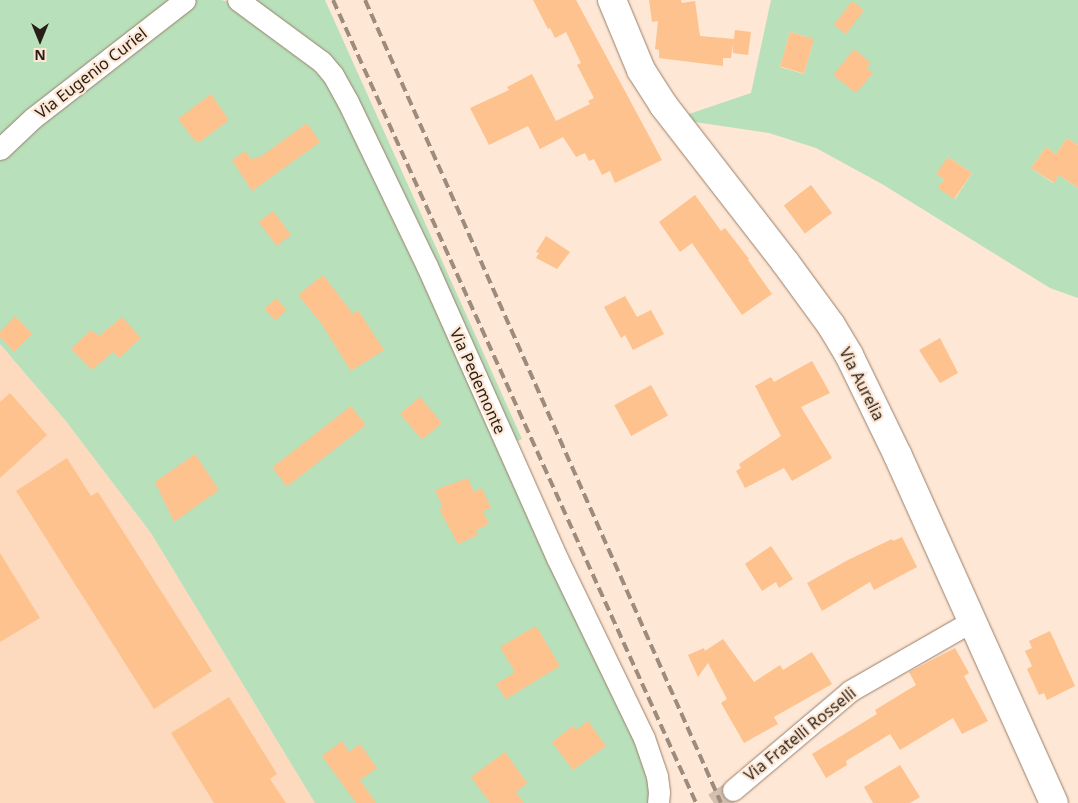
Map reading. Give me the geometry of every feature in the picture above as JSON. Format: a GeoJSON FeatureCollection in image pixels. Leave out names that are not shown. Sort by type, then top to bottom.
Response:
{"type":"FeatureCollection","features":[{"type":"Feature","properties":{"kind":"main road","name":"Via Aurelia"},"geometry":{"type":"LineString","coordinates":[[612,0],[641,70],[664,106],[785,262],[831,325],[844,348],[898,456],[1054,803]]}},
{"type":"Feature","properties":{"kind":"street","name":"Via Eugenio Curiel"},"geometry":{"type":"LineString","coordinates":[[0,149],[33,118],[185,0]]}},
{"type":"Feature","properties":{"kind":"street","name":"Via Pedemonte"},"geometry":{"type":"LineString","coordinates":[[238,0],[322,62],[333,75],[348,102],[427,266],[557,558],[644,738],[657,776],[658,803]]}},
{"type":"Feature","properties":{"kind":"street","name":"Via Fratelli Rosselli"},"geometry":{"type":"LineString","coordinates":[[733,790],[850,691],[972,621]]}},
{"type":"Feature","properties":{"kind":"shaded area"},"geometry":{"type":"Polygon","coordinates":[[[0,344],[65,420],[151,533],[315,803],[0,803],[0,344]]]}},
{"type":"Feature","properties":{"kind":"green space"},"geometry":{"type":"Polygon","coordinates":[[[0,0],[180,0],[0,145],[0,0]]]}},
{"type":"Feature","properties":{"kind":"green space"},"geometry":{"type":"Polygon","coordinates":[[[193,0],[221,0],[234,3],[327,78],[637,740],[650,778],[651,803],[315,803],[151,533],[65,420],[0,344],[0,159],[193,0]]]}},
{"type":"Feature","properties":{"kind":"green space"},"geometry":{"type":"Polygon","coordinates":[[[249,0],[325,0],[522,439],[511,444],[342,76],[249,0]]]}},
{"type":"Feature","properties":{"kind":"green space"},"geometry":{"type":"Polygon","coordinates":[[[771,0],[1078,0],[1078,145],[1067,138],[1056,154],[1046,147],[1031,168],[1053,183],[1059,175],[1078,188],[1078,298],[1050,288],[882,184],[816,148],[769,133],[688,121],[686,115],[751,93],[771,0]],[[790,32],[780,67],[804,74],[812,46],[806,44],[807,37],[790,32]],[[948,157],[937,174],[944,179],[939,188],[955,199],[972,173],[948,157]]]}},
{"type":"Feature","properties":{"kind":"building"},"geometry":{"type":"Polygon","coordinates":[[[533,0],[576,0],[662,160],[615,183],[610,171],[602,175],[594,159],[589,161],[585,153],[576,157],[563,137],[540,149],[528,126],[489,145],[470,108],[509,90],[507,87],[532,74],[556,121],[590,104],[588,101],[594,98],[577,65],[581,63],[566,32],[555,38],[550,28],[548,29],[533,0]]]}},
{"type":"Feature","properties":{"kind":"building"},"geometry":{"type":"Polygon","coordinates":[[[649,0],[681,0],[682,3],[695,1],[700,36],[734,39],[735,30],[751,32],[748,55],[733,53],[733,44],[731,58],[723,58],[723,66],[659,58],[659,50],[655,49],[658,21],[652,22],[649,0]]]}},
{"type":"Feature","properties":{"kind":"building"},"geometry":{"type":"Polygon","coordinates":[[[852,1],[864,10],[846,34],[834,25],[852,1]]]}},
{"type":"Feature","properties":{"kind":"building"},"geometry":{"type":"Polygon","coordinates":[[[790,32],[814,39],[804,73],[780,67],[790,32]]]}},
{"type":"Feature","properties":{"kind":"building"},"geometry":{"type":"Polygon","coordinates":[[[854,49],[871,63],[867,68],[873,73],[856,93],[833,75],[854,49]]]}},
{"type":"Feature","properties":{"kind":"building"},"geometry":{"type":"Polygon","coordinates":[[[211,94],[229,120],[201,141],[195,141],[178,119],[211,94]]]}},
{"type":"Feature","properties":{"kind":"building"},"geometry":{"type":"Polygon","coordinates":[[[307,123],[320,142],[252,191],[232,160],[245,151],[252,160],[258,156],[259,158],[307,123]]]}},
{"type":"Feature","properties":{"kind":"building"},"geometry":{"type":"Polygon","coordinates":[[[1067,138],[1078,145],[1078,188],[1059,175],[1054,183],[1031,168],[1046,147],[1056,154],[1067,138]]]}},
{"type":"Feature","properties":{"kind":"building"},"geometry":{"type":"Polygon","coordinates":[[[948,157],[972,173],[954,199],[938,188],[944,179],[936,174],[948,157]]]}},
{"type":"Feature","properties":{"kind":"building"},"geometry":{"type":"Polygon","coordinates":[[[811,185],[832,213],[805,233],[784,205],[811,185]]]}},
{"type":"Feature","properties":{"kind":"building"},"geometry":{"type":"Polygon","coordinates":[[[695,195],[721,231],[725,228],[749,259],[772,294],[742,315],[692,243],[680,252],[659,222],[695,195]]]}},
{"type":"Feature","properties":{"kind":"building"},"geometry":{"type":"Polygon","coordinates":[[[273,211],[291,235],[277,246],[259,222],[273,211]]]}},
{"type":"Feature","properties":{"kind":"building"},"geometry":{"type":"Polygon","coordinates":[[[546,236],[570,252],[557,269],[536,258],[539,253],[536,252],[546,236]]]}},
{"type":"Feature","properties":{"kind":"building"},"geometry":{"type":"Polygon","coordinates":[[[323,275],[353,314],[358,310],[384,350],[351,371],[321,323],[298,295],[323,275]]]}},
{"type":"Feature","properties":{"kind":"building"},"geometry":{"type":"Polygon","coordinates":[[[625,296],[637,317],[651,310],[664,334],[633,350],[625,335],[621,338],[604,307],[625,296]]]}},
{"type":"Feature","properties":{"kind":"building"},"geometry":{"type":"Polygon","coordinates":[[[276,298],[287,310],[275,321],[264,309],[276,298]]]}},
{"type":"Feature","properties":{"kind":"building"},"geometry":{"type":"Polygon","coordinates":[[[15,316],[32,334],[14,352],[0,337],[0,332],[15,316]]]}},
{"type":"Feature","properties":{"kind":"building"},"geometry":{"type":"Polygon","coordinates":[[[122,317],[141,338],[119,358],[113,352],[92,370],[71,349],[91,330],[99,336],[122,317]]]}},
{"type":"Feature","properties":{"kind":"building"},"geometry":{"type":"Polygon","coordinates":[[[940,338],[958,373],[940,383],[919,350],[940,338]]]}},
{"type":"Feature","properties":{"kind":"building"},"geometry":{"type":"Polygon","coordinates":[[[812,361],[830,393],[801,407],[832,458],[792,481],[784,468],[745,488],[736,471],[741,468],[739,464],[781,436],[755,386],[771,377],[774,382],[812,361]]]}},
{"type":"Feature","properties":{"kind":"building"},"geometry":{"type":"Polygon","coordinates":[[[651,385],[668,416],[631,436],[614,405],[651,385]]]}},
{"type":"Feature","properties":{"kind":"building"},"geometry":{"type":"Polygon","coordinates":[[[10,393],[47,435],[0,478],[0,402],[10,393]]]}},
{"type":"Feature","properties":{"kind":"building"},"geometry":{"type":"Polygon","coordinates":[[[420,397],[442,423],[422,440],[400,414],[420,397]]]}},
{"type":"Feature","properties":{"kind":"building"},"geometry":{"type":"Polygon","coordinates":[[[351,406],[366,425],[287,486],[272,468],[351,406]]]}},
{"type":"Feature","properties":{"kind":"building"},"geometry":{"type":"Polygon","coordinates":[[[195,454],[219,490],[174,522],[155,482],[195,454]]]}},
{"type":"Feature","properties":{"kind":"building"},"geometry":{"type":"Polygon","coordinates":[[[67,458],[91,496],[98,492],[212,671],[154,709],[16,491],[67,458]]]}},
{"type":"Feature","properties":{"kind":"building"},"geometry":{"type":"Polygon","coordinates":[[[468,478],[474,492],[482,488],[491,508],[483,511],[489,524],[476,530],[478,535],[458,544],[439,509],[443,508],[435,490],[468,478]]]}},
{"type":"Feature","properties":{"kind":"building"},"geometry":{"type":"Polygon","coordinates":[[[902,537],[917,567],[874,590],[870,582],[822,611],[807,583],[848,560],[892,539],[893,541],[902,537]]]}},
{"type":"Feature","properties":{"kind":"building"},"geometry":{"type":"Polygon","coordinates":[[[771,546],[793,579],[779,588],[776,582],[762,591],[745,564],[771,546]]]}},
{"type":"Feature","properties":{"kind":"building"},"geometry":{"type":"Polygon","coordinates":[[[0,553],[40,618],[0,642],[0,553]]]}},
{"type":"Feature","properties":{"kind":"building"},"geometry":{"type":"Polygon","coordinates":[[[536,626],[560,666],[506,699],[496,684],[515,672],[500,647],[536,626]]]}},
{"type":"Feature","properties":{"kind":"building"},"geometry":{"type":"Polygon","coordinates":[[[1050,631],[1075,686],[1047,700],[1044,693],[1039,695],[1027,669],[1032,666],[1025,651],[1032,648],[1029,641],[1050,631]]]}},
{"type":"Feature","properties":{"kind":"building"},"geometry":{"type":"Polygon","coordinates":[[[723,639],[754,682],[780,665],[783,670],[812,652],[832,684],[774,717],[778,724],[744,743],[721,703],[727,699],[708,663],[698,677],[688,655],[704,648],[705,651],[723,639]]]}},
{"type":"Feature","properties":{"kind":"building"},"geometry":{"type":"Polygon","coordinates":[[[955,648],[969,673],[964,676],[988,721],[962,734],[953,718],[900,750],[890,734],[846,761],[847,765],[826,778],[812,754],[877,714],[875,710],[916,685],[909,672],[955,648]]]}},
{"type":"Feature","properties":{"kind":"building"},"geometry":{"type":"Polygon","coordinates":[[[229,697],[277,774],[270,779],[286,803],[214,803],[171,733],[229,697]]]}},
{"type":"Feature","properties":{"kind":"building"},"geometry":{"type":"Polygon","coordinates":[[[588,721],[606,746],[573,770],[552,742],[573,726],[576,730],[588,721]]]}},
{"type":"Feature","properties":{"kind":"building"},"geometry":{"type":"Polygon","coordinates":[[[342,741],[349,752],[360,744],[377,768],[360,780],[376,803],[356,803],[322,756],[342,741]]]}},
{"type":"Feature","properties":{"kind":"building"},"geometry":{"type":"Polygon","coordinates":[[[505,752],[527,783],[516,792],[524,803],[490,803],[471,777],[505,752]]]}},
{"type":"Feature","properties":{"kind":"building"},"geometry":{"type":"Polygon","coordinates":[[[900,765],[920,797],[910,803],[873,803],[864,787],[900,765]]]}},
{"type":"Feature","properties":{"kind":"tunnel"},"geometry":{"type":"LineString","coordinates":[[714,803],[733,790]]}},
{"type":"Feature","properties":{"kind":"railway"},"geometry":{"type":"LineString","coordinates":[[333,0],[696,803]]}},
{"type":"Feature","properties":{"kind":"railway"},"geometry":{"type":"LineString","coordinates":[[365,0],[721,803]]}}]}
